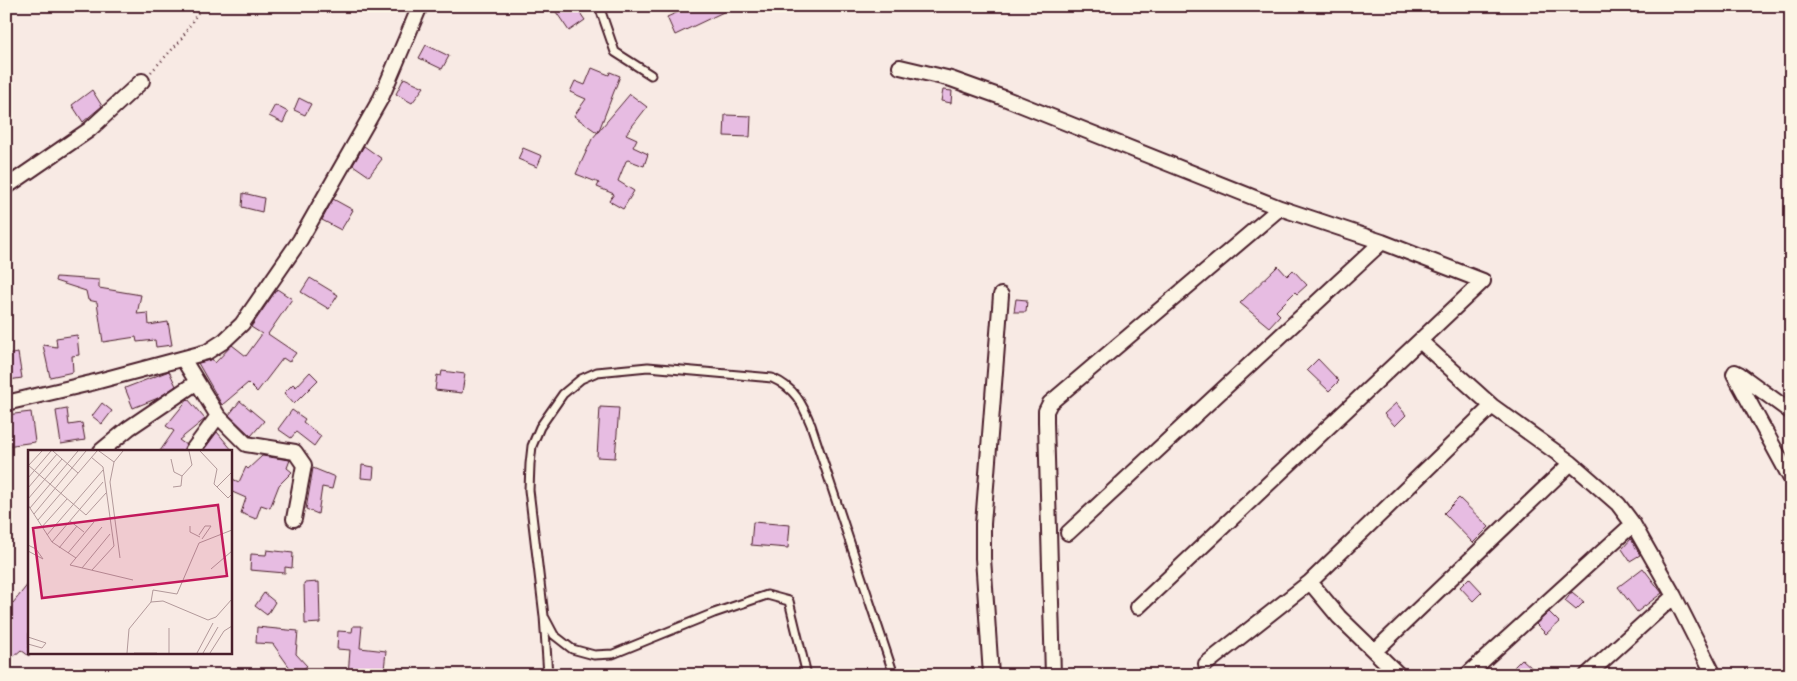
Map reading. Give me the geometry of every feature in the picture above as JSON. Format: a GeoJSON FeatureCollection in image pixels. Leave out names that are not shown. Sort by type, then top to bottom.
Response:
{"type":"FeatureCollection","features":[{"type":"Feature","properties":{"kind":"street"},"geometry":{"type":"LineString","coordinates":[[6,403],[208,352],[242,324],[300,240],[381,98],[420,6]]}},
{"type":"Feature","properties":{"kind":"street"},"geometry":{"type":"LineString","coordinates":[[900,67],[951,78],[1280,208],[1382,242],[1483,281],[1138,607]]}},
{"type":"Feature","properties":{"kind":"street"},"geometry":{"type":"LineString","coordinates":[[6,187],[89,130],[142,81]]}},
{"type":"Feature","properties":{"kind":"street"},"geometry":{"type":"LineString","coordinates":[[1053,675],[1046,432],[1046,411],[1050,402],[1280,208]]}},
{"type":"Feature","properties":{"kind":"street"},"geometry":{"type":"LineString","coordinates":[[1068,533],[1382,242]]}},
{"type":"Feature","properties":{"kind":"street"},"geometry":{"type":"LineString","coordinates":[[991,675],[983,558],[983,524],[1001,295]]}},
{"type":"Feature","properties":{"kind":"street"},"geometry":{"type":"LineString","coordinates":[[1420,341],[1492,406],[1571,463],[1618,504],[1633,524],[1674,596],[1714,675]]}},
{"type":"Feature","properties":{"kind":"street"},"geometry":{"type":"LineString","coordinates":[[184,359],[218,416],[246,444],[295,452],[300,457],[304,465],[294,519]]}},
{"type":"Feature","properties":{"kind":"street"},"geometry":{"type":"LineString","coordinates":[[1791,412],[1735,372],[1734,374],[1791,479]]}},
{"type":"Feature","properties":{"kind":"street"},"geometry":{"type":"LineString","coordinates":[[102,450],[129,428],[197,382]]}},
{"type":"Feature","properties":{"kind":"street"},"geometry":{"type":"LineString","coordinates":[[1206,664],[1310,582],[1492,406]]}},
{"type":"Feature","properties":{"kind":"street"},"geometry":{"type":"LineString","coordinates":[[193,450],[218,416]]}},
{"type":"Feature","properties":{"kind":"street"},"geometry":{"type":"LineString","coordinates":[[1375,651],[1571,463]]}},
{"type":"Feature","properties":{"kind":"street"},"geometry":{"type":"LineString","coordinates":[[1467,675],[1633,524]]}},
{"type":"Feature","properties":{"kind":"street"},"geometry":{"type":"LineString","coordinates":[[1310,582],[1339,617],[1399,675]]}},
{"type":"Feature","properties":{"kind":"street"},"geometry":{"type":"LineString","coordinates":[[1587,675],[1674,596]]}},
{"type":"Feature","properties":{"kind":"lane"},"geometry":{"type":"LineString","coordinates":[[599,6],[615,52],[651,75]]}},
{"type":"Feature","properties":{"kind":"lane"},"geometry":{"type":"LineString","coordinates":[[548,675],[544,616],[529,490],[532,446],[540,427],[563,394],[582,379],[597,372],[648,367],[772,378],[785,383],[801,401],[894,675]]}},
{"type":"Feature","properties":{"kind":"lane"},"geometry":{"type":"LineString","coordinates":[[544,616],[554,635],[572,649],[594,655],[613,654],[663,636],[714,613],[767,595],[789,601],[807,675]]}},
{"type":"Feature","properties":{"kind":"path"},"geometry":{"type":"LineString","coordinates":[[142,81],[180,41],[202,6]]}},
{"type":"Feature","properties":{"kind":"building"},"geometry":{"type":"Polygon","coordinates":[[[552,6],[575,6],[585,20],[569,31],[552,6]]]}},
{"type":"Feature","properties":{"kind":"building"},"geometry":{"type":"Polygon","coordinates":[[[692,6],[736,6],[675,35],[667,17],[692,6]]]}},
{"type":"Feature","properties":{"kind":"building"},"geometry":{"type":"Polygon","coordinates":[[[426,45],[449,56],[442,69],[419,58],[426,45]]]}},
{"type":"Feature","properties":{"kind":"building"},"geometry":{"type":"Polygon","coordinates":[[[592,68],[609,75],[610,72],[620,76],[598,133],[574,116],[586,99],[570,92],[575,81],[585,85],[592,68]]]}},
{"type":"Feature","properties":{"kind":"building"},"geometry":{"type":"Polygon","coordinates":[[[404,78],[424,87],[412,103],[396,94],[404,78]]]}},
{"type":"Feature","properties":{"kind":"building"},"geometry":{"type":"Polygon","coordinates":[[[92,90],[102,106],[83,122],[72,105],[92,90]]]}},
{"type":"Feature","properties":{"kind":"building"},"geometry":{"type":"Polygon","coordinates":[[[943,90],[952,91],[951,103],[941,101],[943,90]]]}},
{"type":"Feature","properties":{"kind":"building"},"geometry":{"type":"Polygon","coordinates":[[[630,94],[647,107],[626,134],[637,139],[633,147],[648,154],[644,166],[626,161],[618,181],[634,191],[623,209],[609,201],[614,194],[597,187],[599,183],[576,174],[592,139],[630,94]]]}},
{"type":"Feature","properties":{"kind":"building"},"geometry":{"type":"Polygon","coordinates":[[[299,98],[311,104],[305,115],[294,110],[299,98]]]}},
{"type":"Feature","properties":{"kind":"building"},"geometry":{"type":"Polygon","coordinates":[[[275,105],[288,112],[283,123],[269,116],[275,105]]]}},
{"type":"Feature","properties":{"kind":"building"},"geometry":{"type":"Polygon","coordinates":[[[725,115],[751,116],[750,137],[724,136],[725,115]]]}},
{"type":"Feature","properties":{"kind":"building"},"geometry":{"type":"Polygon","coordinates":[[[364,146],[382,159],[369,176],[353,165],[364,146]]]}},
{"type":"Feature","properties":{"kind":"building"},"geometry":{"type":"Polygon","coordinates":[[[523,148],[542,156],[537,167],[518,159],[523,148]]]}},
{"type":"Feature","properties":{"kind":"building"},"geometry":{"type":"Polygon","coordinates":[[[243,193],[264,198],[262,212],[242,207],[243,193]]]}},
{"type":"Feature","properties":{"kind":"building"},"geometry":{"type":"Polygon","coordinates":[[[333,199],[353,210],[341,230],[322,220],[333,199]]]}},
{"type":"Feature","properties":{"kind":"building"},"geometry":{"type":"Polygon","coordinates":[[[1278,266],[1287,276],[1293,270],[1307,285],[1297,294],[1295,292],[1276,311],[1280,315],[1269,327],[1240,303],[1278,266]]]}},
{"type":"Feature","properties":{"kind":"building"},"geometry":{"type":"Polygon","coordinates":[[[56,277],[99,280],[99,288],[141,295],[137,314],[148,313],[149,325],[168,322],[172,345],[156,347],[155,340],[137,342],[136,337],[103,342],[97,302],[88,300],[86,291],[55,281],[56,277]]]}},
{"type":"Feature","properties":{"kind":"building"},"geometry":{"type":"Polygon","coordinates":[[[310,278],[338,295],[329,309],[301,292],[310,278]]]}},
{"type":"Feature","properties":{"kind":"building"},"geometry":{"type":"Polygon","coordinates":[[[277,289],[292,299],[268,334],[296,353],[289,362],[283,358],[257,392],[248,383],[222,405],[198,363],[212,359],[215,363],[232,345],[246,356],[262,334],[251,327],[277,289]]]}},
{"type":"Feature","properties":{"kind":"building"},"geometry":{"type":"Polygon","coordinates":[[[1016,299],[1027,300],[1026,312],[1014,312],[1016,299]]]}},
{"type":"Feature","properties":{"kind":"building"},"geometry":{"type":"Polygon","coordinates":[[[77,335],[79,355],[72,356],[73,372],[50,377],[43,345],[57,347],[56,338],[77,335]]]}},
{"type":"Feature","properties":{"kind":"building"},"geometry":{"type":"Polygon","coordinates":[[[18,353],[22,378],[9,380],[6,355],[18,353]]]}},
{"type":"Feature","properties":{"kind":"building"},"geometry":{"type":"Polygon","coordinates":[[[1318,359],[1339,381],[1329,391],[1307,370],[1318,359]]]}},
{"type":"Feature","properties":{"kind":"building"},"geometry":{"type":"Polygon","coordinates":[[[169,371],[176,386],[158,398],[133,408],[125,388],[169,371]]]}},
{"type":"Feature","properties":{"kind":"building"},"geometry":{"type":"Polygon","coordinates":[[[442,371],[465,374],[462,393],[435,390],[437,375],[441,376],[442,371]]]}},
{"type":"Feature","properties":{"kind":"building"},"geometry":{"type":"Polygon","coordinates":[[[310,372],[318,380],[294,404],[284,393],[293,384],[296,387],[310,372]]]}},
{"type":"Feature","properties":{"kind":"building"},"geometry":{"type":"Polygon","coordinates":[[[188,399],[205,419],[179,440],[186,445],[184,450],[161,450],[174,431],[166,426],[188,399]]]}},
{"type":"Feature","properties":{"kind":"building"},"geometry":{"type":"Polygon","coordinates":[[[240,401],[264,421],[251,436],[229,415],[240,401]]]}},
{"type":"Feature","properties":{"kind":"building"},"geometry":{"type":"Polygon","coordinates":[[[102,403],[112,411],[102,424],[92,416],[102,403]]]}},
{"type":"Feature","properties":{"kind":"building"},"geometry":{"type":"Polygon","coordinates":[[[1396,403],[1406,415],[1395,426],[1384,414],[1396,403]]]}},
{"type":"Feature","properties":{"kind":"building"},"geometry":{"type":"Polygon","coordinates":[[[600,407],[619,408],[615,458],[597,457],[600,407]]]}},
{"type":"Feature","properties":{"kind":"building"},"geometry":{"type":"Polygon","coordinates":[[[67,409],[69,425],[82,423],[85,440],[61,444],[56,411],[67,409]]]}},
{"type":"Feature","properties":{"kind":"building"},"geometry":{"type":"Polygon","coordinates":[[[292,410],[305,419],[303,422],[321,436],[314,446],[296,432],[291,438],[278,429],[292,410]]]}},
{"type":"Feature","properties":{"kind":"building"},"geometry":{"type":"Polygon","coordinates":[[[31,412],[35,442],[6,446],[6,415],[31,412]]]}},
{"type":"Feature","properties":{"kind":"building"},"geometry":{"type":"Polygon","coordinates":[[[217,432],[233,451],[231,450],[204,450],[217,432]]]}},
{"type":"Feature","properties":{"kind":"building"},"geometry":{"type":"Polygon","coordinates":[[[262,456],[290,460],[287,468],[292,472],[279,485],[270,508],[261,505],[256,519],[241,513],[246,498],[231,491],[231,478],[239,482],[246,467],[248,469],[262,456]]]}},
{"type":"Feature","properties":{"kind":"building"},"geometry":{"type":"Polygon","coordinates":[[[362,465],[374,467],[373,479],[361,478],[362,465]]]}},
{"type":"Feature","properties":{"kind":"building"},"geometry":{"type":"Polygon","coordinates":[[[313,468],[335,477],[332,489],[322,487],[318,514],[306,509],[313,468]]]}},
{"type":"Feature","properties":{"kind":"building"},"geometry":{"type":"Polygon","coordinates":[[[1459,498],[1489,527],[1473,543],[1444,513],[1459,498]]]}},
{"type":"Feature","properties":{"kind":"building"},"geometry":{"type":"Polygon","coordinates":[[[753,522],[790,525],[788,548],[751,545],[753,522]]]}},
{"type":"Feature","properties":{"kind":"building"},"geometry":{"type":"Polygon","coordinates":[[[1631,539],[1640,555],[1630,561],[1622,549],[1631,539]]]}},
{"type":"Feature","properties":{"kind":"building"},"geometry":{"type":"Polygon","coordinates":[[[267,550],[293,553],[292,568],[285,567],[285,573],[250,570],[251,554],[266,555],[267,550]]]}},
{"type":"Feature","properties":{"kind":"building"},"geometry":{"type":"Polygon","coordinates":[[[1643,568],[1662,593],[1637,612],[1618,587],[1643,568]]]}},
{"type":"Feature","properties":{"kind":"building"},"geometry":{"type":"Polygon","coordinates":[[[1469,578],[1482,592],[1473,601],[1460,587],[1469,578]]]}},
{"type":"Feature","properties":{"kind":"building"},"geometry":{"type":"Polygon","coordinates":[[[319,582],[320,623],[305,624],[304,583],[319,582]]]}},
{"type":"Feature","properties":{"kind":"building"},"geometry":{"type":"Polygon","coordinates":[[[28,584],[29,656],[21,650],[6,663],[6,608],[11,601],[13,603],[28,584]]]}},
{"type":"Feature","properties":{"kind":"building"},"geometry":{"type":"Polygon","coordinates":[[[1572,592],[1584,602],[1576,610],[1565,601],[1572,592]]]}},
{"type":"Feature","properties":{"kind":"building"},"geometry":{"type":"Polygon","coordinates":[[[264,593],[275,602],[267,615],[255,606],[264,593]]]}},
{"type":"Feature","properties":{"kind":"building"},"geometry":{"type":"Polygon","coordinates":[[[1549,612],[1559,622],[1546,634],[1536,624],[1549,612]]]}},
{"type":"Feature","properties":{"kind":"building"},"geometry":{"type":"Polygon","coordinates":[[[353,626],[362,626],[360,648],[386,651],[384,670],[359,668],[359,675],[348,675],[350,650],[337,649],[338,631],[352,632],[353,626]]]}},
{"type":"Feature","properties":{"kind":"building"},"geometry":{"type":"Polygon","coordinates":[[[257,627],[298,631],[296,654],[307,666],[295,675],[273,644],[256,643],[257,627]]]}},
{"type":"Feature","properties":{"kind":"building"},"geometry":{"type":"Polygon","coordinates":[[[1522,659],[1532,668],[1525,675],[1522,675],[1514,667],[1522,659]]]}}]}
